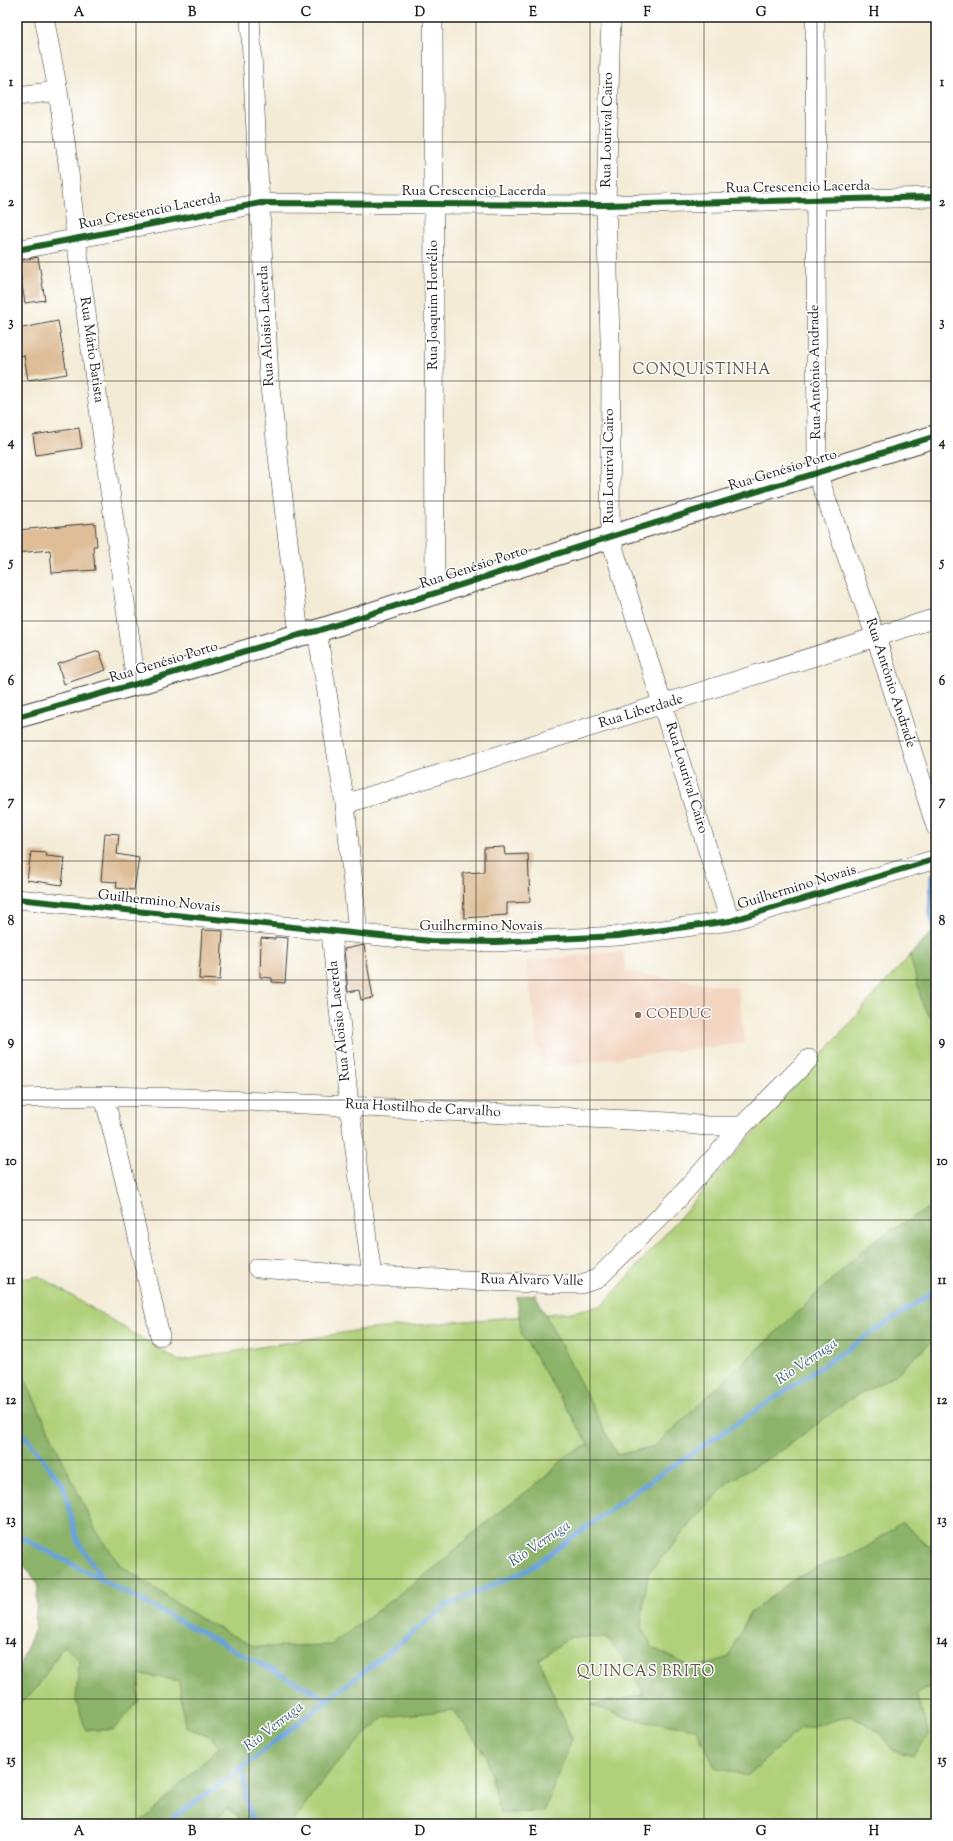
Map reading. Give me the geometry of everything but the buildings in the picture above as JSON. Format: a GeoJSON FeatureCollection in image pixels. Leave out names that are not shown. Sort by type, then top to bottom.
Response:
{"type":"FeatureCollection","features":[{"type":"Feature","properties":{"kind":"street","name":"Rua Mário Batista"},"geometry":{"type":"LineString","coordinates":[[44,17],[58,91],[68,162],[76,238],[136,684]]}},
{"type":"Feature","properties":{"kind":"street","name":"Rua Aloisio Lacerda"},"geometry":{"type":"LineString","coordinates":[[250,17],[261,203],[269,379],[308,633],[345,804],[358,934]]}},
{"type":"Feature","properties":{"kind":"street","name":"Rua Joaquim Hortélio"},"geometry":{"type":"LineString","coordinates":[[433,17],[435,594]]}},
{"type":"Feature","properties":{"kind":"street","name":"Rua Lourival Cairo"},"geometry":{"type":"LineString","coordinates":[[611,17],[606,205],[611,372],[610,537],[664,705],[730,921]]}},
{"type":"Feature","properties":{"kind":"street","name":"Rua Antônio Andrade"},"geometry":{"type":"LineString","coordinates":[[815,17],[814,199],[817,473],[876,637],[936,827]]}},
{"type":"Feature","properties":{"kind":"street"},"geometry":{"type":"LineString","coordinates":[[17,96],[58,91]]}},
{"type":"Feature","properties":{"kind":"street","name":"Rua Crescencio Lacerda"},"geometry":{"type":"LineString","coordinates":[[17,250],[261,203],[606,205],[936,197]]}},
{"type":"Feature","properties":{"kind":"street","name":"Rua Genésio Porto"},"geometry":{"type":"LineString","coordinates":[[17,717],[136,684],[308,633],[435,594],[610,537],[936,436]]}},
{"type":"Feature","properties":{"kind":"street","name":"Rua Liberdade"},"geometry":{"type":"LineString","coordinates":[[345,804],[664,705],[936,618]]}},
{"type":"Feature","properties":{"kind":"street","name":"Guilhermino Novais"},"geometry":{"type":"LineString","coordinates":[[17,899],[430,941],[495,942],[618,936],[730,921],[936,859]]}},
{"type":"Feature","properties":{"kind":"street","name":"Rua Aloisio Lacerda"},"geometry":{"type":"LineString","coordinates":[[331,932],[349,1105],[372,1276]]}},
{"type":"Feature","properties":{"kind":"street","name":"Rua Alvaro Valle"},"geometry":{"type":"LineString","coordinates":[[257,1268],[372,1276],[558,1284],[581,1284],[590,1282],[597,1279],[608,1269],[677,1200],[742,1126],[809,1059]]}},
{"type":"Feature","properties":{"kind":"street"},"geometry":{"type":"LineString","coordinates":[[104,1096],[132,1206],[160,1336]]}},
{"type":"Feature","properties":{"kind":"street","name":"Rua Hostilho de Carvalho"},"geometry":{"type":"LineString","coordinates":[[17,1098],[104,1096],[349,1105],[669,1122],[706,1126],[742,1126]]}},
{"type":"Feature","properties":{"kind":"shaded area","name":"COEDUC"},"geometry":{"type":"Polygon","coordinates":[[[624,951],[625,972],[738,988],[745,1043],[541,1067],[526,961],[624,951]]]}},
{"type":"Feature","properties":{"kind":"green space"},"geometry":{"type":"Polygon","coordinates":[[[936,928],[936,1824],[17,1824],[17,1672],[35,1629],[43,1519],[17,1508],[17,1280],[39,1276],[179,1361],[360,1330],[572,1312],[603,1305],[884,984],[936,928]]]}},
{"type":"Feature","properties":{"kind":"green space"},"geometry":{"type":"Polygon","coordinates":[[[936,928],[936,1024],[923,1007],[910,955],[936,928]]]}},
{"type":"Feature","properties":{"kind":"green space"},"geometry":{"type":"Polygon","coordinates":[[[936,1204],[936,1338],[895,1375],[847,1401],[784,1449],[728,1482],[648,1573],[641,1625],[653,1648],[694,1668],[729,1657],[749,1614],[798,1576],[864,1549],[902,1522],[936,1553],[936,1683],[916,1694],[929,1735],[913,1756],[894,1751],[876,1730],[852,1716],[800,1729],[747,1776],[715,1767],[696,1729],[627,1718],[591,1705],[643,1695],[634,1672],[607,1638],[570,1637],[539,1660],[572,1739],[544,1812],[500,1813],[486,1756],[454,1710],[384,1717],[333,1767],[292,1824],[239,1824],[237,1815],[227,1808],[212,1824],[136,1824],[148,1816],[219,1747],[211,1737],[185,1726],[179,1681],[140,1674],[138,1702],[113,1730],[86,1730],[76,1701],[79,1660],[64,1645],[36,1689],[17,1706],[17,1672],[35,1629],[38,1584],[17,1555],[17,1378],[23,1375],[95,1529],[120,1565],[199,1618],[255,1647],[331,1645],[437,1566],[478,1529],[543,1479],[570,1453],[589,1445],[521,1333],[517,1297],[535,1294],[617,1455],[655,1446],[873,1241],[936,1204]]]}},
{"type":"Feature","properties":{"kind":"waterway"},"geometry":{"type":"LineString","coordinates":[[932,876],[930,911],[936,936]]}},
{"type":"Feature","properties":{"kind":"waterway","name":"Rio Verruga"},"geometry":{"type":"LineString","coordinates":[[164,1824],[229,1778],[449,1604],[528,1570],[643,1486],[936,1290]]}},
{"type":"Feature","properties":{"kind":"waterway"},"geometry":{"type":"LineString","coordinates":[[17,1422],[24,1435],[63,1485],[77,1540],[101,1577]]}},
{"type":"Feature","properties":{"kind":"waterway"},"geometry":{"type":"LineString","coordinates":[[17,1535],[327,1699]]}},
{"type":"Feature","properties":{"kind":"waterway"},"geometry":{"type":"LineString","coordinates":[[242,1767],[247,1803],[254,1824]]}},
{"type":"Feature","properties":{"kind":"cycle path"},"geometry":{"type":"LineString","coordinates":[[17,250],[261,203],[606,205],[936,197]]}},
{"type":"Feature","properties":{"kind":"cycle path"},"geometry":{"type":"LineString","coordinates":[[17,717],[317,631],[610,537],[936,436]]}},
{"type":"Feature","properties":{"kind":"cycle path"},"geometry":{"type":"LineString","coordinates":[[17,899],[430,941],[495,942],[618,936],[730,921],[936,859]]}},
{"type":"Feature","properties":{"kind":"place","name":"COEDUC"},"geometry":{"type":"Point","coordinates":[638,1015]}},
{"type":"Feature","properties":{"kind":"district","name":"CONQUISTINHA"},"geometry":{"type":"Point","coordinates":[702,370]}},
{"type":"Feature","properties":{"kind":"district","name":"QUINCAS BRITO"},"geometry":{"type":"Point","coordinates":[646,1672]}}]}
